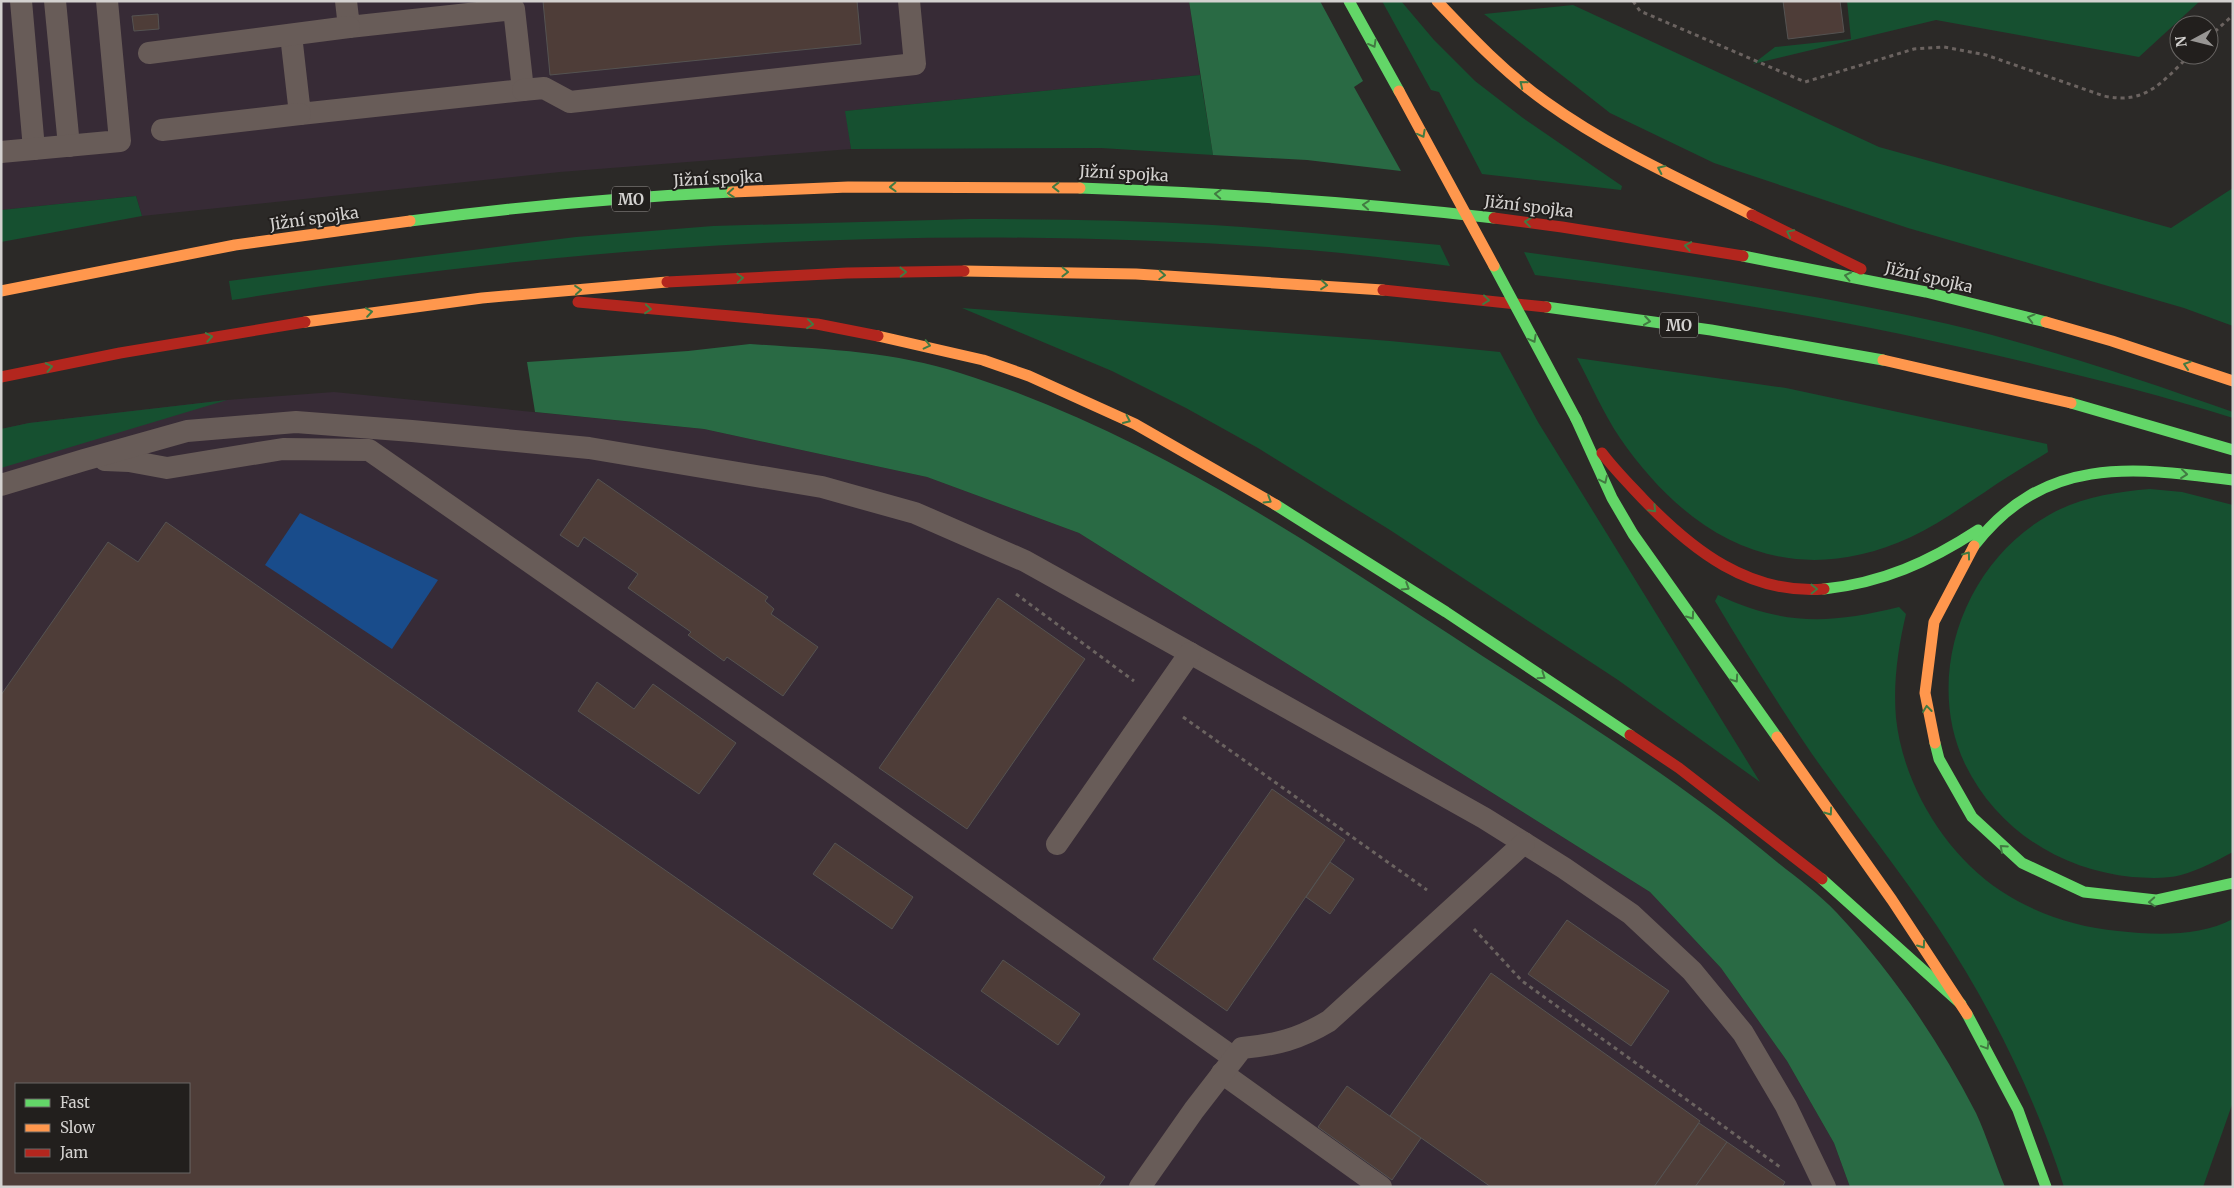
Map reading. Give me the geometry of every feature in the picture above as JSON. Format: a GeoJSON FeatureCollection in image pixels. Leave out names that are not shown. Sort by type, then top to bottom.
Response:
{"type":"FeatureCollection","features":[{"type":"Feature","properties":{"kind":"highway"},"geometry":{"type":"LineString","coordinates":[[1349,1],[1576,419],[1613,499],[1655,565],[1880,884],[1961,1004],[1991,1054],[2017,1106],[2038,1160],[2046,1187]]}},
{"type":"Feature","properties":{"kind":"highway"},"geometry":{"type":"LineString","coordinates":[[1437,1],[1496,62],[1544,101],[1585,129],[1626,153],[1896,286]]}},
{"type":"Feature","properties":{"kind":"highway","name":"Jižní spojka"},"geometry":{"type":"LineString","coordinates":[[1,290],[167,257],[314,233],[458,215],[604,201],[745,192],[925,186],[1085,187],[1267,197],[1462,214],[1682,244],[1896,286],[2004,311],[2111,340],[2233,381]]}},
{"type":"Feature","properties":{"kind":"highway","name":"MO"},"geometry":{"type":"LineString","coordinates":[[1,378],[94,358],[232,333],[372,312],[512,296],[684,281],[818,274],[966,270],[1114,272],[1297,282],[1426,294],[1555,308],[1684,326],[1926,369],[2115,414],[2233,450]]}},
{"type":"Feature","properties":{"kind":"highway"},"geometry":{"type":"LineString","coordinates":[[512,296],[817,324],[879,335],[983,360],[1029,376],[1135,424],[1263,497],[1437,606],[1679,768],[1840,892],[1961,1004]]}},
{"type":"Feature","properties":{"kind":"highway"},"geometry":{"type":"LineString","coordinates":[[1576,419],[1610,464],[1671,528],[1696,548],[1727,569],[1766,584],[1795,589],[1822,589],[1886,577],[1942,553],[2039,490],[2064,480],[2103,471],[2135,469],[2233,480]]}},
{"type":"Feature","properties":{"kind":"highway"},"geometry":{"type":"LineString","coordinates":[[2000,516],[1977,540],[1946,589],[1930,641],[1926,698],[1930,732],[1940,763],[1952,789],[1968,812],[2005,850],[2028,868],[2071,889],[2119,901],[2143,902],[2187,898],[2233,883]]}},
{"type":"Feature","properties":{"kind":"lane"},"geometry":{"type":"LineString","coordinates":[[20,1],[34,149]]}},
{"type":"Feature","properties":{"kind":"lane"},"geometry":{"type":"LineString","coordinates":[[54,1],[69,146]]}},
{"type":"Feature","properties":{"kind":"lane"},"geometry":{"type":"LineString","coordinates":[[1,152],[120,141],[107,1]]}},
{"type":"Feature","properties":{"kind":"lane"},"geometry":{"type":"LineString","coordinates":[[346,1],[349,27]]}},
{"type":"Feature","properties":{"kind":"lane"},"geometry":{"type":"LineString","coordinates":[[162,130],[544,88],[570,102],[915,64],[908,1]]}},
{"type":"Feature","properties":{"kind":"lane"},"geometry":{"type":"LineString","coordinates":[[149,53],[349,27],[514,9],[523,90]]}},
{"type":"Feature","properties":{"kind":"lane"},"geometry":{"type":"LineString","coordinates":[[291,35],[300,114]]}},
{"type":"Feature","properties":{"kind":"lane"},"geometry":{"type":"LineString","coordinates":[[1,486],[84,460],[188,432],[296,422],[589,448],[822,486],[915,513],[1025,561],[1190,653],[1484,818],[1632,914],[1692,971],[1743,1032],[1786,1106],[1825,1187]]}},
{"type":"Feature","properties":{"kind":"lane"},"geometry":{"type":"LineString","coordinates":[[84,460],[129,461],[167,468],[283,449],[369,450],[830,771],[1228,1066],[1381,1187]]}},
{"type":"Feature","properties":{"kind":"lane"},"geometry":{"type":"LineString","coordinates":[[1057,844],[1190,653]]}},
{"type":"Feature","properties":{"kind":"lane"},"geometry":{"type":"LineString","coordinates":[[1140,1187],[1242,1048],[1269,1046],[1303,1036],[1329,1022],[1524,843]]}},
{"type":"Feature","properties":{"kind":"path"},"geometry":{"type":"LineString","coordinates":[[1633,1],[1640,11],[1805,82],[1914,49],[1944,47],[1986,55],[2104,96],[2121,99],[2137,98],[2156,88],[2180,65]]}},
{"type":"Feature","properties":{"kind":"path"},"geometry":{"type":"LineString","coordinates":[[2219,28],[2233,15]]}},
{"type":"Feature","properties":{"kind":"shaded area"},"geometry":{"type":"Polygon","coordinates":[[[1,1],[1189,1],[1200,75],[846,111],[851,149],[560,172],[142,216],[136,196],[1,210],[1,1]]]}},
{"type":"Feature","properties":{"kind":"shaded area"},"geometry":{"type":"Polygon","coordinates":[[[334,392],[704,429],[927,477],[1079,533],[1650,892],[1721,968],[1787,1061],[1834,1143],[1850,1187],[1,1187],[1,429],[29,423],[227,400],[334,392]]]}},
{"type":"Feature","properties":{"kind":"green space"},"geometry":{"type":"Polygon","coordinates":[[[1189,1],[1320,1],[1363,81],[1354,87],[1401,171],[1307,160],[1213,155],[1189,1]]]}},
{"type":"Feature","properties":{"kind":"green space"},"geometry":{"type":"Polygon","coordinates":[[[1382,1],[1401,1],[1434,40],[1475,81],[1523,118],[1622,186],[1621,190],[1482,174],[1439,92],[1431,90],[1382,1]]]}},
{"type":"Feature","properties":{"kind":"green space"},"geometry":{"type":"Polygon","coordinates":[[[1847,1],[2200,1],[2185,15],[2169,15],[2169,29],[2139,57],[1936,20],[1753,64],[1775,47],[1851,39],[1847,1]]]}},
{"type":"Feature","properties":{"kind":"green space"},"geometry":{"type":"Polygon","coordinates":[[[1573,5],[1879,147],[2171,228],[2233,188],[2233,326],[2184,308],[1908,228],[1714,163],[1610,113],[1484,14],[1573,5]]]}},
{"type":"Feature","properties":{"kind":"green space"},"geometry":{"type":"Polygon","coordinates":[[[1200,75],[1213,155],[1101,148],[851,149],[845,111],[1200,75]]]}},
{"type":"Feature","properties":{"kind":"green space"},"geometry":{"type":"Polygon","coordinates":[[[136,196],[142,216],[1,242],[1,210],[136,196]]]}},
{"type":"Feature","properties":{"kind":"green space"},"geometry":{"type":"Polygon","coordinates":[[[970,219],[1183,223],[1440,245],[1450,266],[1309,250],[1174,242],[1039,238],[904,238],[634,251],[499,264],[365,280],[232,300],[229,281],[576,237],[713,226],[970,219]]]}},
{"type":"Feature","properties":{"kind":"green space"},"geometry":{"type":"Polygon","coordinates":[[[1524,252],[1790,292],[1948,324],[2056,353],[2127,376],[2233,412],[2233,418],[2103,381],[1903,335],[1720,301],[1535,275],[1524,252]]]}},
{"type":"Feature","properties":{"kind":"green space"},"geometry":{"type":"Polygon","coordinates":[[[962,308],[1390,341],[1500,352],[1538,422],[1760,782],[1618,680],[1390,530],[1258,448],[1186,408],[1112,371],[962,308]]]}},
{"type":"Feature","properties":{"kind":"green space"},"geometry":{"type":"Polygon","coordinates":[[[750,344],[882,355],[934,366],[960,373],[1034,399],[1106,431],[1177,466],[1313,546],[1614,742],[1746,836],[1808,886],[1837,913],[1895,983],[1930,1034],[1962,1086],[1984,1131],[2005,1187],[1850,1187],[1834,1143],[1787,1061],[1721,968],[1650,892],[1079,533],[927,477],[704,429],[535,412],[527,362],[688,351],[750,344]]]}},
{"type":"Feature","properties":{"kind":"green space"},"geometry":{"type":"Polygon","coordinates":[[[1577,358],[1786,388],[2047,444],[2048,452],[1939,522],[1911,537],[1866,553],[1824,560],[1784,557],[1746,547],[1711,529],[1678,505],[1648,474],[1620,438],[1577,358]]]}},
{"type":"Feature","properties":{"kind":"green space"},"geometry":{"type":"Polygon","coordinates":[[[227,400],[1,468],[1,429],[29,423],[227,400]]]}},
{"type":"Feature","properties":{"kind":"green space"},"geometry":{"type":"Polygon","coordinates":[[[2150,489],[2182,492],[2233,505],[2233,852],[2188,873],[2156,878],[2106,873],[2080,866],[2056,856],[2034,843],[2013,827],[1978,788],[1965,764],[1953,730],[1949,694],[1951,658],[1960,624],[1974,591],[1995,561],[2020,536],[2049,515],[2061,509],[2085,500],[2111,494],[2150,489]]]}},
{"type":"Feature","properties":{"kind":"green space"},"geometry":{"type":"Polygon","coordinates":[[[1718,595],[1742,605],[1786,617],[1829,619],[1851,617],[1899,607],[1906,614],[1897,666],[1895,705],[1900,743],[1908,768],[1930,816],[1945,838],[1981,876],[2001,891],[2028,906],[2057,918],[2072,923],[2118,931],[2162,934],[2192,932],[2220,925],[2233,919],[2233,1102],[2203,1187],[2064,1187],[2025,1085],[2010,1052],[1975,987],[1922,904],[1812,754],[1787,716],[1715,601],[1718,595]]]}},
{"type":"Feature","properties":{"kind":"water"},"geometry":{"type":"Polygon","coordinates":[[[300,513],[438,580],[392,649],[265,565],[300,513]]]}},
{"type":"Feature","properties":{"kind":"building"},"geometry":{"type":"Polygon","coordinates":[[[543,1],[857,1],[861,44],[550,75],[543,1]]]}},
{"type":"Feature","properties":{"kind":"building"},"geometry":{"type":"Polygon","coordinates":[[[1783,1],[1840,1],[1844,32],[1788,39],[1783,1]]]}},
{"type":"Feature","properties":{"kind":"building"},"geometry":{"type":"Polygon","coordinates":[[[158,14],[159,29],[134,31],[132,16],[158,14]]]}},
{"type":"Feature","properties":{"kind":"building"},"geometry":{"type":"Polygon","coordinates":[[[598,479],[768,597],[765,601],[774,609],[771,614],[818,647],[783,696],[727,657],[724,661],[688,635],[691,632],[628,588],[638,574],[584,537],[578,547],[560,535],[598,479]]]}},
{"type":"Feature","properties":{"kind":"building"},"geometry":{"type":"Polygon","coordinates":[[[166,522],[1105,1177],[1098,1187],[1,1187],[1,695],[108,542],[138,562],[166,522]]]}},
{"type":"Feature","properties":{"kind":"building"},"geometry":{"type":"Polygon","coordinates":[[[998,598],[1085,659],[967,829],[879,768],[998,598]]]}},
{"type":"Feature","properties":{"kind":"building"},"geometry":{"type":"Polygon","coordinates":[[[597,682],[634,709],[653,684],[736,743],[699,794],[578,711],[597,682]]]}},
{"type":"Feature","properties":{"kind":"building"},"geometry":{"type":"Polygon","coordinates":[[[1272,789],[1345,840],[1227,1011],[1153,959],[1272,789]]]}},
{"type":"Feature","properties":{"kind":"building"},"geometry":{"type":"Polygon","coordinates":[[[835,843],[913,897],[892,929],[813,874],[835,843]]]}},
{"type":"Feature","properties":{"kind":"building"},"geometry":{"type":"Polygon","coordinates":[[[1330,862],[1354,879],[1330,914],[1306,897],[1330,862]]]}},
{"type":"Feature","properties":{"kind":"building"},"geometry":{"type":"Polygon","coordinates":[[[1567,920],[1669,991],[1631,1046],[1528,974],[1567,920]]]}},
{"type":"Feature","properties":{"kind":"building"},"geometry":{"type":"Polygon","coordinates":[[[1003,960],[1080,1014],[1058,1045],[981,991],[1003,960]]]}},
{"type":"Feature","properties":{"kind":"building"},"geometry":{"type":"Polygon","coordinates":[[[1491,973],[1700,1121],[1654,1187],[1491,1187],[1390,1116],[1491,973]]]}},
{"type":"Feature","properties":{"kind":"building"},"geometry":{"type":"Polygon","coordinates":[[[1347,1086],[1421,1138],[1392,1180],[1318,1127],[1347,1086]]]}},
{"type":"Feature","properties":{"kind":"building"},"geometry":{"type":"Polygon","coordinates":[[[1699,1123],[1727,1142],[1695,1187],[1654,1187],[1699,1123]]]}},
{"type":"Feature","properties":{"kind":"building"},"geometry":{"type":"Polygon","coordinates":[[[1727,1142],[1785,1182],[1782,1187],[1695,1187],[1727,1142]]]}},
{"type":"Feature","properties":{"kind":"traffic: fast"},"geometry":{"type":"LineString","coordinates":[[1349,1],[1399,91]]}},
{"type":"Feature","properties":{"kind":"traffic: fast"},"geometry":{"type":"LineString","coordinates":[[1080,188],[1287,199],[1391,207],[1494,218]]}},
{"type":"Feature","properties":{"kind":"traffic: fast"},"geometry":{"type":"LineString","coordinates":[[410,221],[571,203],[732,192]]}},
{"type":"Feature","properties":{"kind":"traffic: fast"},"geometry":{"type":"LineString","coordinates":[[1743,256],[1926,292],[2046,322]]}},
{"type":"Feature","properties":{"kind":"traffic: fast"},"geometry":{"type":"LineString","coordinates":[[1494,266],[1576,419]]}},
{"type":"Feature","properties":{"kind":"traffic: fast"},"geometry":{"type":"LineString","coordinates":[[1546,307],[1711,330],[1883,360]]}},
{"type":"Feature","properties":{"kind":"traffic: fast"},"geometry":{"type":"LineString","coordinates":[[2071,403],[2233,450]]}},
{"type":"Feature","properties":{"kind":"traffic: fast"},"geometry":{"type":"LineString","coordinates":[[1576,419],[1612,498],[1633,534],[1777,737]]}},
{"type":"Feature","properties":{"kind":"traffic: fast"},"geometry":{"type":"LineString","coordinates":[[1974,546],[2001,517],[2030,495],[2060,482],[2092,474],[2125,471],[2160,472],[2233,480]]}},
{"type":"Feature","properties":{"kind":"traffic: fast"},"geometry":{"type":"LineString","coordinates":[[1276,505],[1446,612],[1630,735]]}},
{"type":"Feature","properties":{"kind":"traffic: fast"},"geometry":{"type":"LineString","coordinates":[[1824,589],[1866,582],[1904,569],[1941,552],[1978,530]]}},
{"type":"Feature","properties":{"kind":"traffic: fast"},"geometry":{"type":"LineString","coordinates":[[1935,743],[1939,759],[1972,817],[2022,863],[2084,892],[2156,900],[2233,883]]}},
{"type":"Feature","properties":{"kind":"traffic: fast"},"geometry":{"type":"LineString","coordinates":[[1822,879],[1961,1004]]}},
{"type":"Feature","properties":{"kind":"traffic: fast"},"geometry":{"type":"LineString","coordinates":[[1967,1014],[2018,1110],[2046,1187]]}},
{"type":"Feature","properties":{"kind":"traffic: slow"},"geometry":{"type":"LineString","coordinates":[[1437,1],[1502,67],[1570,119],[1647,163],[1752,215]]}},
{"type":"Feature","properties":{"kind":"traffic: slow"},"geometry":{"type":"LineString","coordinates":[[1399,91],[1494,266]]}},
{"type":"Feature","properties":{"kind":"traffic: slow"},"geometry":{"type":"LineString","coordinates":[[732,192],[848,187],[1080,188]]}},
{"type":"Feature","properties":{"kind":"traffic: slow"},"geometry":{"type":"LineString","coordinates":[[1,291],[235,245],[410,221]]}},
{"type":"Feature","properties":{"kind":"traffic: slow"},"geometry":{"type":"LineString","coordinates":[[964,271],[1136,274],[1383,290]]}},
{"type":"Feature","properties":{"kind":"traffic: slow"},"geometry":{"type":"LineString","coordinates":[[305,322],[482,298],[667,282]]}},
{"type":"Feature","properties":{"kind":"traffic: slow"},"geometry":{"type":"LineString","coordinates":[[2046,322],[2112,341],[2233,381]]}},
{"type":"Feature","properties":{"kind":"traffic: slow"},"geometry":{"type":"LineString","coordinates":[[878,336],[983,360],[1029,376],[1135,424],[1276,505]]}},
{"type":"Feature","properties":{"kind":"traffic: slow"},"geometry":{"type":"LineString","coordinates":[[1883,360],[2071,403]]}},
{"type":"Feature","properties":{"kind":"traffic: slow"},"geometry":{"type":"LineString","coordinates":[[1935,743],[1925,693],[1934,622],[1974,546]]}},
{"type":"Feature","properties":{"kind":"traffic: slow"},"geometry":{"type":"LineString","coordinates":[[1777,737],[1892,900],[1967,1014]]}},
{"type":"Feature","properties":{"kind":"traffic: jam"},"geometry":{"type":"LineString","coordinates":[[1752,215],[1861,269]]}},
{"type":"Feature","properties":{"kind":"traffic: jam"},"geometry":{"type":"LineString","coordinates":[[1494,218],[1743,256]]}},
{"type":"Feature","properties":{"kind":"traffic: jam"},"geometry":{"type":"LineString","coordinates":[[667,282],[847,273],[964,271]]}},
{"type":"Feature","properties":{"kind":"traffic: jam"},"geometry":{"type":"LineString","coordinates":[[1383,290],[1546,307]]}},
{"type":"Feature","properties":{"kind":"traffic: jam"},"geometry":{"type":"LineString","coordinates":[[578,302],[817,324],[878,336]]}},
{"type":"Feature","properties":{"kind":"traffic: jam"},"geometry":{"type":"LineString","coordinates":[[1,377],[120,353],[305,322]]}},
{"type":"Feature","properties":{"kind":"traffic: jam"},"geometry":{"type":"LineString","coordinates":[[1602,453],[1662,518],[1702,551],[1724,565],[1747,577],[1771,585],[1797,589],[1824,589]]}},
{"type":"Feature","properties":{"kind":"traffic: jam"},"geometry":{"type":"LineString","coordinates":[[1630,735],[1679,768],[1822,879]]}}]}
